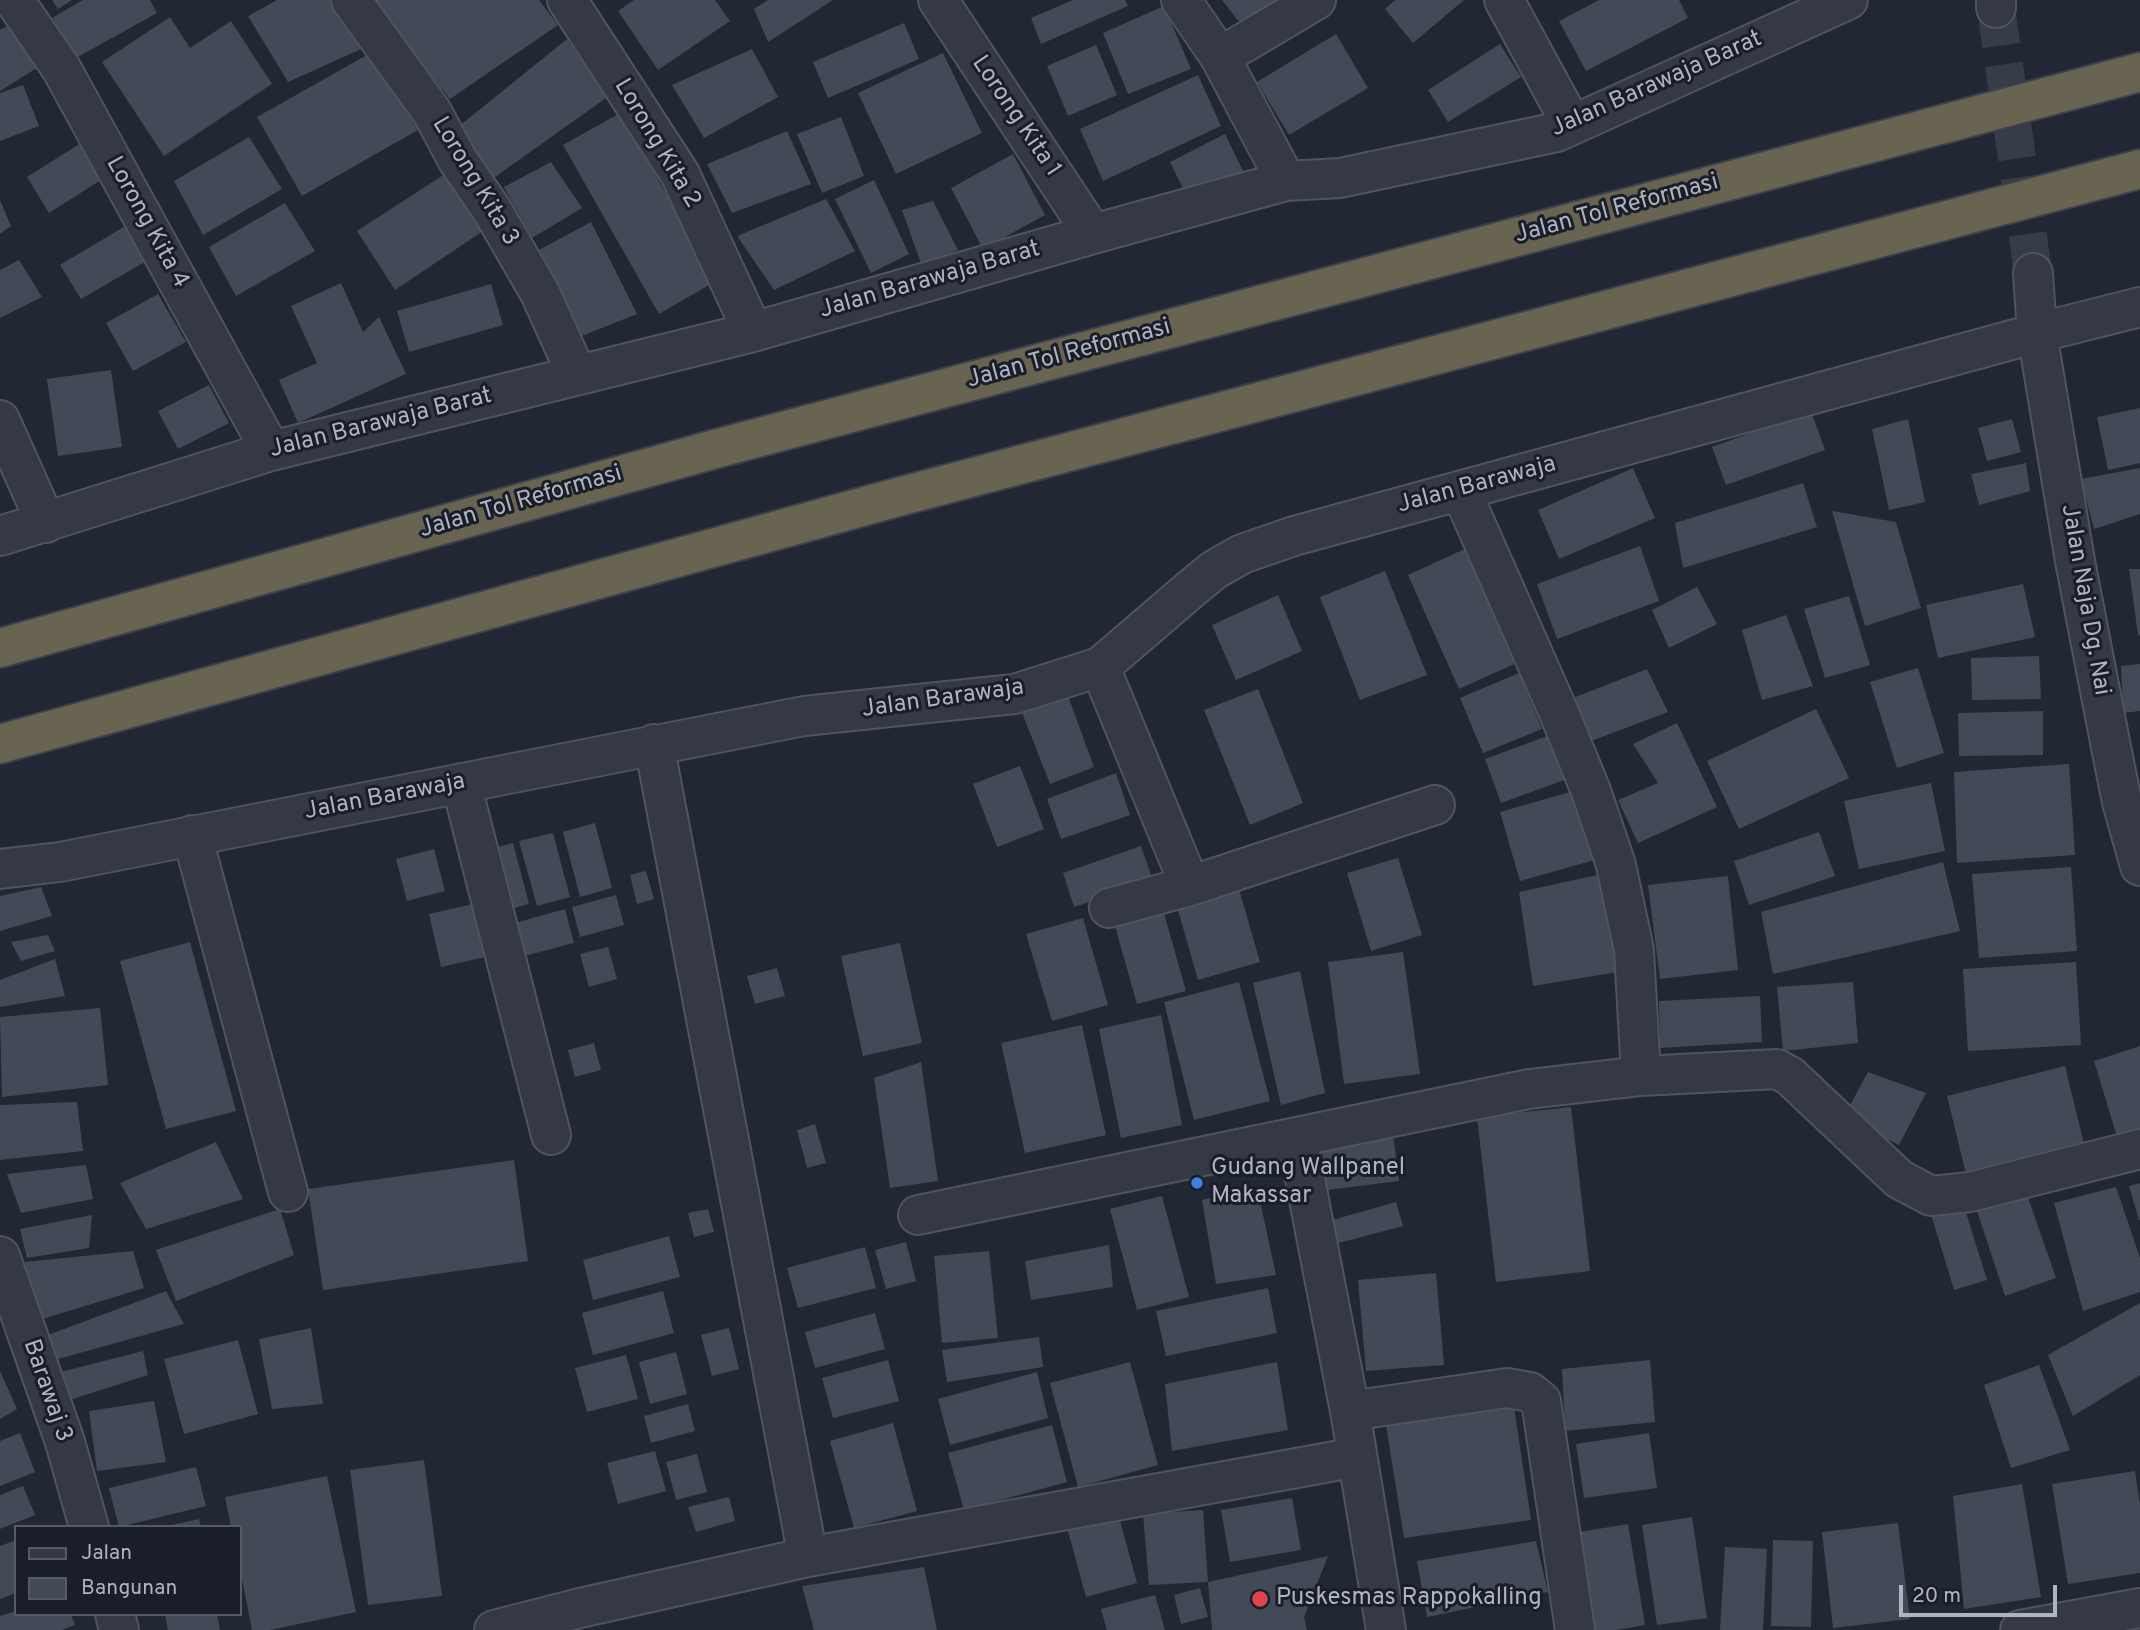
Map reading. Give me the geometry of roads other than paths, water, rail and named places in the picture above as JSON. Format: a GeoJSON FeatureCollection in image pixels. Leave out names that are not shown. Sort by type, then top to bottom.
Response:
{"type":"FeatureCollection","features":[{"type":"Feature","properties":{"kind":"highway","name":"Jalan Tol Reformasi"},"geometry":{"type":"LineString","coordinates":[[0,649],[715,449],[2140,72]]}},
{"type":"Feature","properties":{"kind":"highway"},"geometry":{"type":"LineString","coordinates":[[0,744],[912,494],[2140,169]]}},
{"type":"Feature","properties":{"kind":"street","name":"Lorong Kita 4"},"geometry":{"type":"LineString","coordinates":[[13,0],[61,68],[271,451]]}},
{"type":"Feature","properties":{"kind":"street","name":"Lorong Kita 3"},"geometry":{"type":"LineString","coordinates":[[351,0],[432,112],[457,159],[511,242],[540,293],[577,375]]}},
{"type":"Feature","properties":{"kind":"street","name":"Lorong Kita 2"},"geometry":{"type":"LineString","coordinates":[[567,0],[680,174],[753,332]]}},
{"type":"Feature","properties":{"kind":"street","name":"Lorong Kita 1"},"geometry":{"type":"LineString","coordinates":[[938,0],[1093,234]]}},
{"type":"Feature","properties":{"kind":"street"},"geometry":{"type":"LineString","coordinates":[[1181,0],[1220,57],[1286,181]]}},
{"type":"Feature","properties":{"kind":"street"},"geometry":{"type":"LineString","coordinates":[[1220,57],[1316,0]]}},
{"type":"Feature","properties":{"kind":"street"},"geometry":{"type":"LineString","coordinates":[[1504,0],[1572,125]]}},
{"type":"Feature","properties":{"kind":"street","name":"Jalan Barawaja Barat"},"geometry":{"type":"LineString","coordinates":[[0,536],[271,451],[753,332],[1286,181],[1340,178],[1405,162],[1557,132],[1847,0]]}},
{"type":"Feature","properties":{"kind":"street","name":"Jalan Naja Dg. Nai"},"geometry":{"type":"LineString","coordinates":[[2033,274],[2036,333],[2076,561],[2122,802],[2140,866]]}},
{"type":"Feature","properties":{"kind":"street","name":"Jalan Barawaja"},"geometry":{"type":"LineString","coordinates":[[0,869],[60,862],[804,716],[1014,694],[1100,667],[1214,570],[1242,554],[1294,536],[2140,307]]}},
{"type":"Feature","properties":{"kind":"street"},"geometry":{"type":"LineString","coordinates":[[0,419],[46,523]]}},
{"type":"Feature","properties":{"kind":"street"},"geometry":{"type":"LineString","coordinates":[[1461,491],[1559,713],[1591,791],[1616,865],[1634,950],[1641,1076]]}},
{"type":"Feature","properties":{"kind":"street"},"geometry":{"type":"LineString","coordinates":[[1100,667],[1190,886]]}},
{"type":"Feature","properties":{"kind":"street"},"geometry":{"type":"LineString","coordinates":[[654,744],[808,1557]]}},
{"type":"Feature","properties":{"kind":"street"},"geometry":{"type":"LineString","coordinates":[[461,783],[551,1135]]}},
{"type":"Feature","properties":{"kind":"street"},"geometry":{"type":"LineString","coordinates":[[1109,908],[1190,886],[1435,805]]}},
{"type":"Feature","properties":{"kind":"street"},"geometry":{"type":"LineString","coordinates":[[191,835],[288,1192]]}},
{"type":"Feature","properties":{"kind":"street"},"geometry":{"type":"LineString","coordinates":[[918,1216],[1529,1089],[1641,1076],[1777,1069],[1790,1076],[1899,1179],[1931,1196],[1970,1192],[2140,1149]]}},
{"type":"Feature","properties":{"kind":"street"},"geometry":{"type":"LineString","coordinates":[[1297,1138],[1350,1411],[1386,1630]]}},
{"type":"Feature","properties":{"kind":"street","name":"Barawaj 3"},"geometry":{"type":"LineString","coordinates":[[0,1256],[65,1442],[88,1525]]}},
{"type":"Feature","properties":{"kind":"street"},"geometry":{"type":"LineString","coordinates":[[1350,1411],[1507,1388],[1530,1392],[1541,1401],[1575,1630]]}},
{"type":"Feature","properties":{"kind":"street"},"geometry":{"type":"LineString","coordinates":[[494,1630],[808,1557],[1357,1457]]}},
{"type":"Feature","properties":{"kind":"street"},"geometry":{"type":"LineString","coordinates":[[2020,1630],[2140,1608]]}},
{"type":"Feature","properties":{"kind":"tunnel"},"geometry":{"type":"LineString","coordinates":[[1996,8],[2033,273]]}},
{"type":"Feature","properties":{"kind":"place","name":"Gudang Wallpanel Makassar"},"geometry":{"type":"Point","coordinates":[1197,1183]}},
{"type":"Feature","properties":{"kind":"place","name":"Puskesmas Rappokalling"},"geometry":{"type":"Point","coordinates":[1260,1599]}}]}
